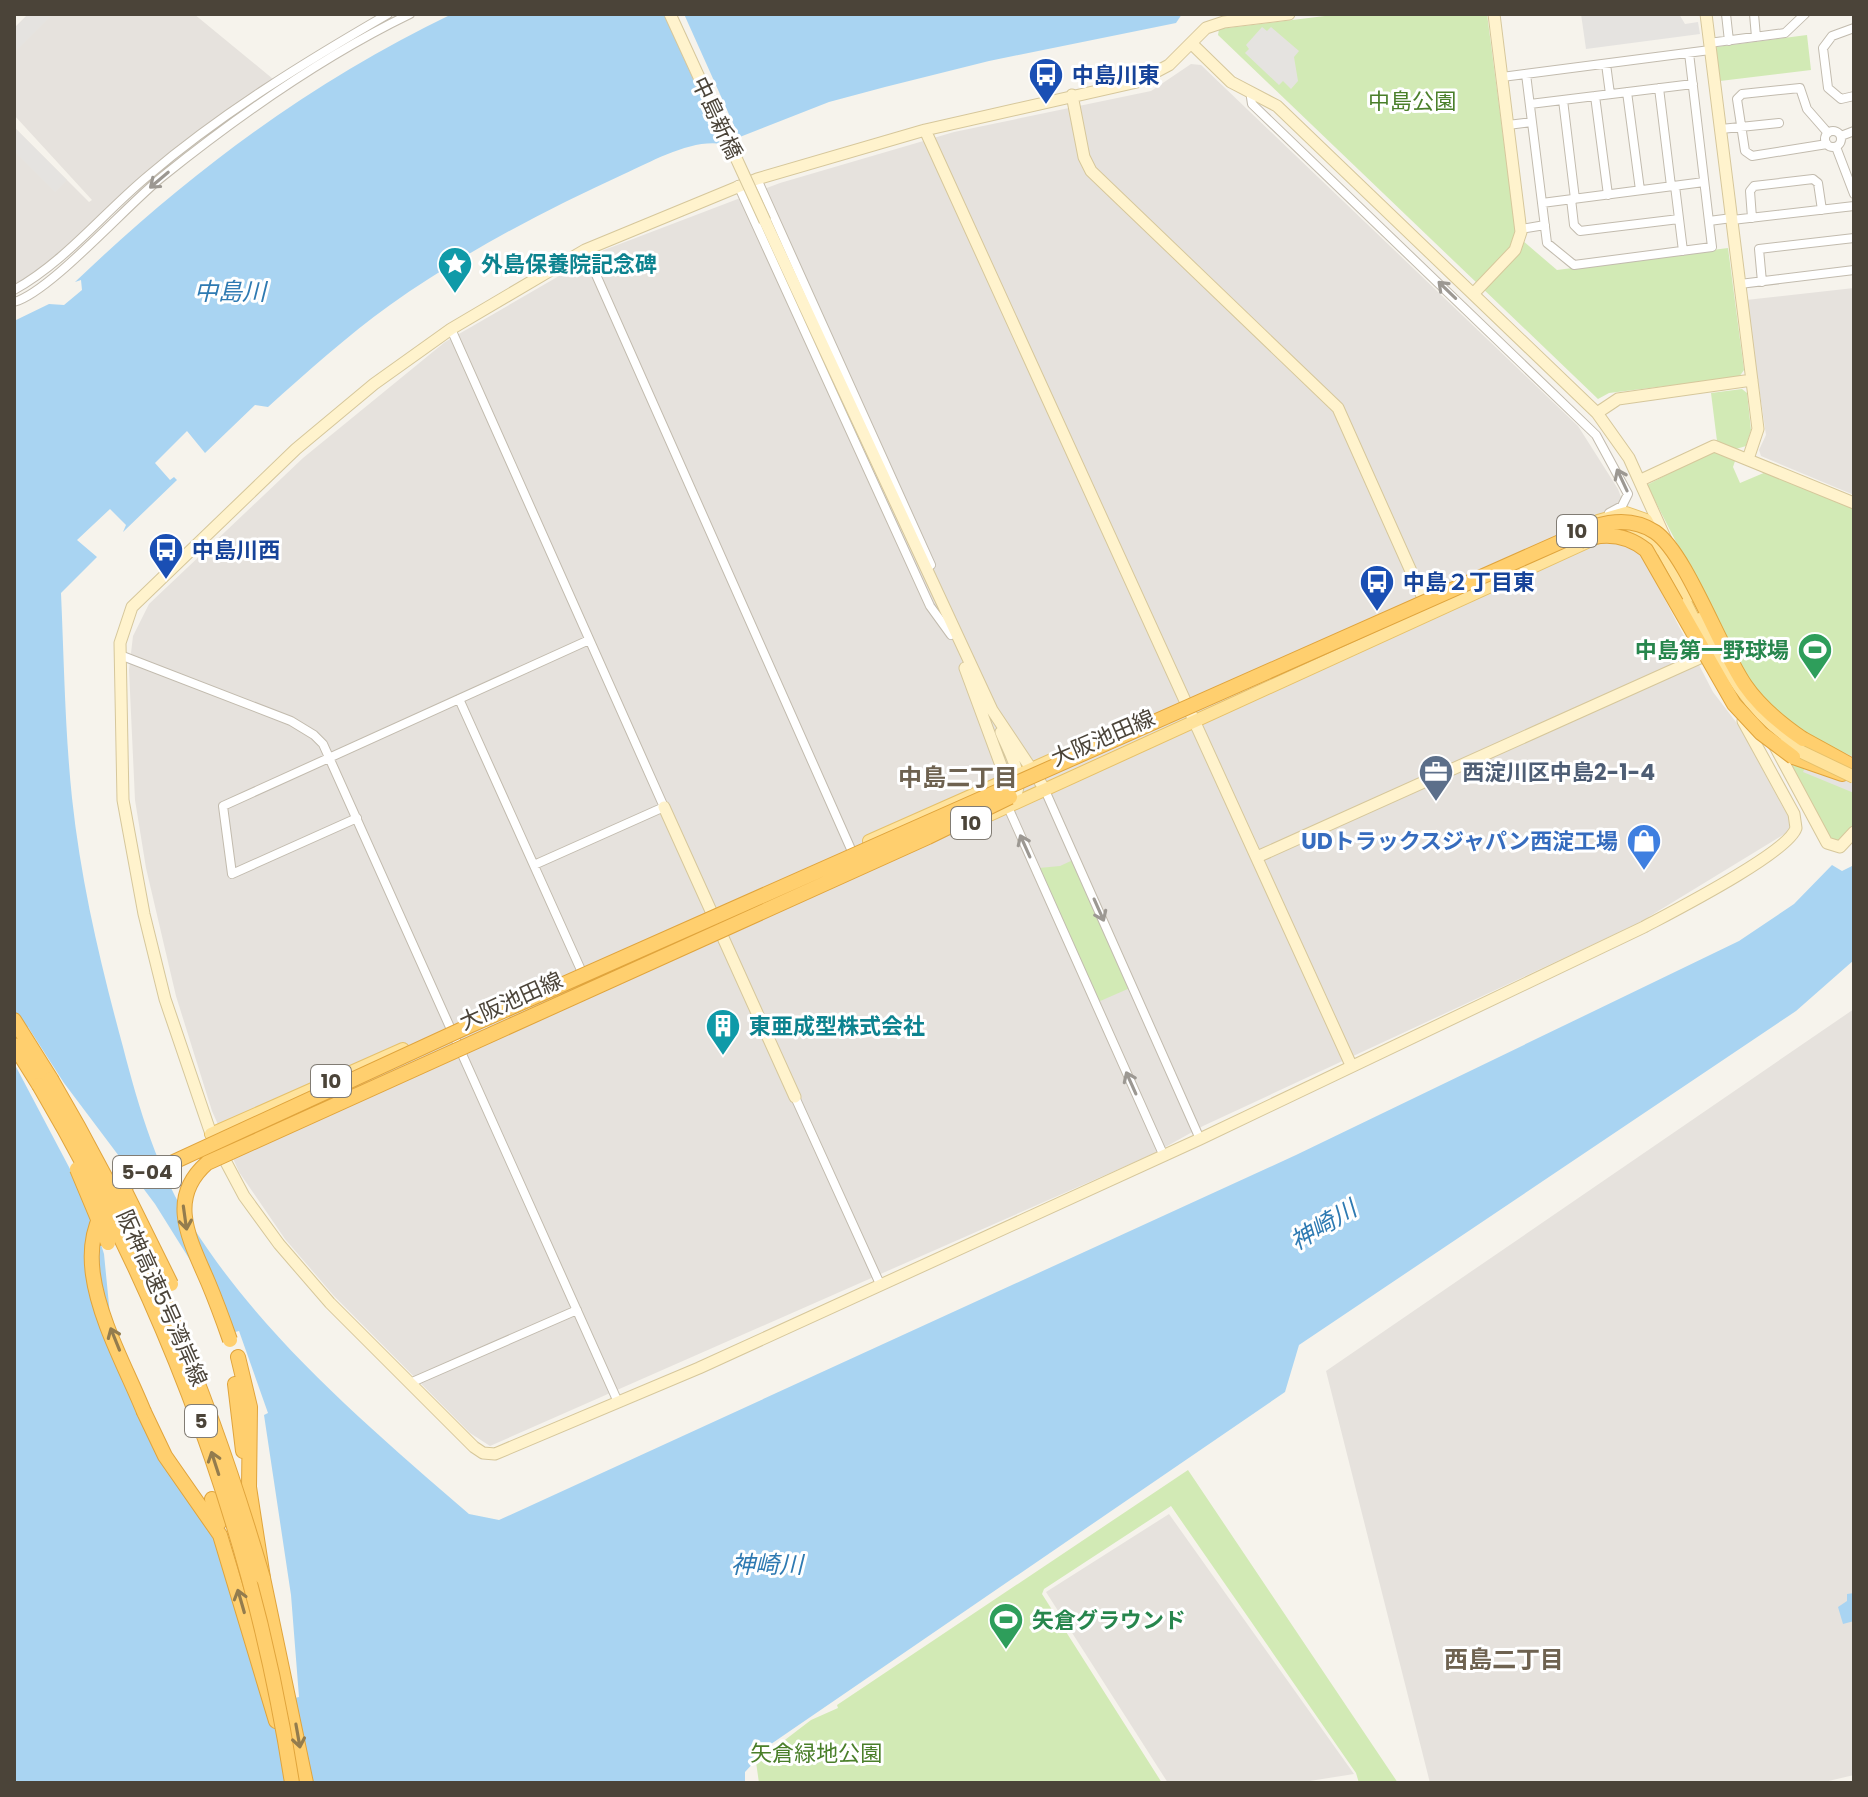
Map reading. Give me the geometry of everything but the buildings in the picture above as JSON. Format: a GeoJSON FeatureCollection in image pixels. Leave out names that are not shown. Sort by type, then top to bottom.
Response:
{"type":"FeatureCollection","features":[{"type":"Feature","properties":{"kind":"highway"},"geometry":{"type":"LineString","coordinates":[[396,1059],[1605,523],[1636,523],[1664,540],[1752,694],[1788,728],[1854,768]]}},
{"type":"Feature","properties":{"kind":"highway"},"geometry":{"type":"LineString","coordinates":[[396,1059],[473,1032],[928,837],[1081,764],[1596,536],[1621,537],[1646,550],[1719,681],[1751,723],[1793,757],[1854,778]]}},
{"type":"Feature","properties":{"kind":"highway"},"geometry":{"type":"LineString","coordinates":[[230,1340],[184,1221],[185,1193],[199,1171],[252,1141],[726,920],[937,826],[958,818],[1000,810]]}},
{"type":"Feature","properties":{"kind":"highway"},"geometry":{"type":"LineString","coordinates":[[662,952],[717,923]]}},
{"type":"Feature","properties":{"kind":"highway","name":"阪神高速5号湾岸線"},"geometry":{"type":"LineString","coordinates":[[14,1020],[73,1116],[136,1234],[194,1365],[231,1469],[263,1578],[306,1783]]}},
{"type":"Feature","properties":{"kind":"highway","name":"阪神高速5号湾岸線"},"geometry":{"type":"LineString","coordinates":[[14,1045],[122,1236],[204,1430],[252,1587],[292,1783]]}},
{"type":"Feature","properties":{"kind":"highway","name":"5-04"},"geometry":{"type":"LineString","coordinates":[[288,1756],[229,1558],[216,1526],[165,1456],[138,1398],[92,1280],[90,1249],[94,1228],[111,1198],[139,1176],[396,1059]]}},
{"type":"Feature","properties":{"kind":"highway"},"geometry":{"type":"LineString","coordinates":[[39,1085],[108,1243]]}},
{"type":"Feature","properties":{"kind":"highway"},"geometry":{"type":"LineString","coordinates":[[73,1116],[119,1180],[171,1284]]}},
{"type":"Feature","properties":{"kind":"highway"},"geometry":{"type":"LineString","coordinates":[[238,1357],[250,1407],[246,1465]]}},
{"type":"Feature","properties":{"kind":"highway"},"geometry":{"type":"LineString","coordinates":[[235,1384],[263,1578]]}},
{"type":"Feature","properties":{"kind":"highway"},"geometry":{"type":"LineString","coordinates":[[212,1499],[229,1558]]}},
{"type":"Feature","properties":{"kind":"main road","name":"大阪池田線"},"geometry":{"type":"LineString","coordinates":[[224,1163],[462,1053],[717,923],[851,849],[1616,514],[1635,514],[1651,526],[1726,680],[1749,712],[1795,750],[1854,778]]}},
{"type":"Feature","properties":{"kind":"main road","name":"大阪池田線"},"geometry":{"type":"LineString","coordinates":[[211,1134],[581,970],[862,874],[1044,788],[1609,532],[1627,529],[1641,532],[1651,539],[1753,708],[1800,746],[1854,768]]}},
{"type":"Feature","properties":{"kind":"street"},"geometry":{"type":"LineString","coordinates":[[14,290],[48,271],[170,157],[280,79],[388,14]]}},
{"type":"Feature","properties":{"kind":"street"},"geometry":{"type":"LineString","coordinates":[[14,302],[41,289],[159,179],[225,128],[341,51],[410,14]]}},
{"type":"Feature","properties":{"kind":"street","name":"中島新橋"},"geometry":{"type":"LineString","coordinates":[[670,14],[954,634]]}},
{"type":"Feature","properties":{"kind":"street"},"geometry":{"type":"LineString","coordinates":[[1289,14],[1214,25],[1169,65],[1150,77],[925,130],[757,179],[585,250],[451,329],[374,384],[296,449],[138,598],[122,628],[123,800],[144,914],[165,999],[211,1134],[224,1163],[279,1244],[410,1383],[478,1451],[489,1454],[618,1402],[880,1284],[1200,1139],[1644,927],[1791,839],[1796,828],[1794,814],[1749,730],[1722,694],[1642,538],[1627,529]]}},
{"type":"Feature","properties":{"kind":"street"},"geometry":{"type":"LineString","coordinates":[[1474,293],[1515,250],[1521,229],[1494,14]]}},
{"type":"Feature","properties":{"kind":"street"},"geometry":{"type":"LineString","coordinates":[[1706,14],[1758,429],[1748,459]]}},
{"type":"Feature","properties":{"kind":"street"},"geometry":{"type":"LineString","coordinates":[[1726,14],[1729,41]]}},
{"type":"Feature","properties":{"kind":"street"},"geometry":{"type":"LineString","coordinates":[[1754,14],[1756,37]]}},
{"type":"Feature","properties":{"kind":"street"},"geometry":{"type":"LineString","coordinates":[[1502,77],[1689,53],[1729,41],[1785,33],[1805,14]]}},
{"type":"Feature","properties":{"kind":"street"},"geometry":{"type":"LineString","coordinates":[[1854,28],[1832,36],[1823,48],[1828,88],[1841,99],[1854,96]]}},
{"type":"Feature","properties":{"kind":"street"},"geometry":{"type":"LineString","coordinates":[[1191,43],[1227,79],[1277,106],[1597,413],[1621,443],[1641,480],[1675,559],[1825,841],[1829,846],[1840,847],[1854,832]]}},
{"type":"Feature","properties":{"kind":"street"},"geometry":{"type":"LineString","coordinates":[[1526,74],[1547,243],[1574,265],[1683,251],[1712,247],[1689,53]]}},
{"type":"Feature","properties":{"kind":"street"},"geometry":{"type":"LineString","coordinates":[[1606,64],[1610,94]]}},
{"type":"Feature","properties":{"kind":"street"},"geometry":{"type":"LineString","coordinates":[[1530,104],[1693,84]]}},
{"type":"Feature","properties":{"kind":"street"},"geometry":{"type":"LineString","coordinates":[[1659,88],[1683,251]]}},
{"type":"Feature","properties":{"kind":"street"},"geometry":{"type":"LineString","coordinates":[[1854,131],[1841,136],[1832,146],[1752,156],[1745,151],[1737,99],[1742,94],[1800,88],[1807,109],[1828,133],[1832,146],[1854,194]]}},
{"type":"Feature","properties":{"kind":"street"},"geometry":{"type":"LineString","coordinates":[[1250,91],[1252,104],[1569,406],[1607,451],[1627,489],[1625,504],[1528,550]]}},
{"type":"Feature","properties":{"kind":"street"},"geometry":{"type":"LineString","coordinates":[[1627,92],[1640,190]]}},
{"type":"Feature","properties":{"kind":"street"},"geometry":{"type":"LineString","coordinates":[[1072,95],[1084,157],[1091,171],[1338,408],[1430,614]]}},
{"type":"Feature","properties":{"kind":"street"},"geometry":{"type":"LineString","coordinates":[[1595,96],[1608,195]]}},
{"type":"Feature","properties":{"kind":"street"},"geometry":{"type":"LineString","coordinates":[[1563,100],[1574,225],[1580,231],[1679,219]]}},
{"type":"Feature","properties":{"kind":"street"},"geometry":{"type":"LineString","coordinates":[[1508,125],[1532,122]]}},
{"type":"Feature","properties":{"kind":"street"},"geometry":{"type":"LineString","coordinates":[[1721,129],[1779,123]]}},
{"type":"Feature","properties":{"kind":"street"},"geometry":{"type":"LineString","coordinates":[[925,130],[1196,719],[1351,1065]]}},
{"type":"Feature","properties":{"kind":"street"},"geometry":{"type":"LineString","coordinates":[[1828,133],[1835,132],[1841,136]]}},
{"type":"Feature","properties":{"kind":"street"},"geometry":{"type":"LineString","coordinates":[[757,179],[947,600],[954,634],[1018,792],[1000,810],[1163,1154]]}},
{"type":"Feature","properties":{"kind":"street"},"geometry":{"type":"LineString","coordinates":[[1752,218],[1750,191],[1754,186],[1813,179],[1818,183],[1822,210]]}},
{"type":"Feature","properties":{"kind":"street"},"geometry":{"type":"LineString","coordinates":[[1542,203],[1704,182]]}},
{"type":"Feature","properties":{"kind":"street"},"geometry":{"type":"LineString","coordinates":[[738,185],[930,606],[954,634],[992,710],[1044,788],[1200,1139]]}},
{"type":"Feature","properties":{"kind":"street"},"geometry":{"type":"LineString","coordinates":[[1709,221],[1854,206]]}},
{"type":"Feature","properties":{"kind":"street"},"geometry":{"type":"LineString","coordinates":[[1521,229],[1545,225]]}},
{"type":"Feature","properties":{"kind":"street"},"geometry":{"type":"LineString","coordinates":[[1762,282],[1759,249],[1854,238]]}},
{"type":"Feature","properties":{"kind":"street"},"geometry":{"type":"LineString","coordinates":[[585,250],[862,874]]}},
{"type":"Feature","properties":{"kind":"street"},"geometry":{"type":"LineString","coordinates":[[1740,284],[1854,270]]}},
{"type":"Feature","properties":{"kind":"street"},"geometry":{"type":"LineString","coordinates":[[451,329],[880,1284]]}},
{"type":"Feature","properties":{"kind":"street"},"geometry":{"type":"LineString","coordinates":[[1597,413],[1618,399],[1752,380]]}},
{"type":"Feature","properties":{"kind":"street"},"geometry":{"type":"LineString","coordinates":[[1641,480],[1711,446],[1854,503]]}},
{"type":"Feature","properties":{"kind":"street"},"geometry":{"type":"LineString","coordinates":[[357,818],[232,874],[223,806],[589,640]]}},
{"type":"Feature","properties":{"kind":"street"},"geometry":{"type":"LineString","coordinates":[[120,655],[304,727],[323,744],[618,1402]]}},
{"type":"Feature","properties":{"kind":"street"},"geometry":{"type":"LineString","coordinates":[[1257,857],[1702,657]]}},
{"type":"Feature","properties":{"kind":"street"},"geometry":{"type":"LineString","coordinates":[[459,699],[581,970]]}},
{"type":"Feature","properties":{"kind":"street"},"geometry":{"type":"LineString","coordinates":[[992,710],[1012,777]]}},
{"type":"Feature","properties":{"kind":"street"},"geometry":{"type":"LineString","coordinates":[[534,865],[664,807]]}},
{"type":"Feature","properties":{"kind":"street"},"geometry":{"type":"LineString","coordinates":[[410,1383],[577,1310]]}},
{"type":"Feature","properties":{"kind":"shaded area"},"geometry":{"type":"Polygon","coordinates":[[[28,14],[194,14],[273,79],[153,167],[51,263],[14,286],[14,127],[89,202],[92,200],[14,115],[14,28],[28,14]]]}},
{"type":"Feature","properties":{"kind":"shaded area"},"geometry":{"type":"Polygon","coordinates":[[[29,14],[53,14],[14,53],[14,29],[29,14]]]}},
{"type":"Feature","properties":{"kind":"shaded area"},"geometry":{"type":"Polygon","coordinates":[[[1581,14],[1679,14],[1685,24],[1698,22],[1700,34],[1586,49],[1581,14]]]}},
{"type":"Feature","properties":{"kind":"shaded area"},"geometry":{"type":"Polygon","coordinates":[[[1262,27],[1267,31],[1271,27],[1299,51],[1294,57],[1298,81],[1291,89],[1283,81],[1279,85],[1245,53],[1249,49],[1246,45],[1262,27]]]}},
{"type":"Feature","properties":{"kind":"shaded area"},"geometry":{"type":"Polygon","coordinates":[[[1191,64],[1201,65],[1578,426],[1618,489],[1644,559],[1713,692],[1739,726],[1791,822],[1788,832],[1637,924],[1203,1126],[1153,1154],[490,1446],[470,1433],[334,1296],[285,1239],[239,1172],[212,1111],[176,996],[146,868],[135,800],[129,670],[133,636],[149,604],[303,458],[445,342],[604,250],[780,183],[954,132],[1151,91],[1191,64]]]}},
{"type":"Feature","properties":{"kind":"shaded area"},"geometry":{"type":"Polygon","coordinates":[[[14,127],[67,180],[55,192],[14,151],[14,127]]]}},
{"type":"Feature","properties":{"kind":"shaded area"},"geometry":{"type":"Polygon","coordinates":[[[1854,288],[1854,495],[1761,456],[1759,450],[1766,435],[1746,300],[1854,288]]]}},
{"type":"Feature","properties":{"kind":"shaded area"},"geometry":{"type":"Polygon","coordinates":[[[1818,741],[1854,757],[1854,793],[1803,772],[1818,741]]]}},
{"type":"Feature","properties":{"kind":"shaded area"},"geometry":{"type":"Polygon","coordinates":[[[1854,1009],[1854,1775],[1820,1783],[1430,1783],[1326,1371],[1854,1009]]]}},
{"type":"Feature","properties":{"kind":"shaded area"},"geometry":{"type":"Polygon","coordinates":[[[1169,1514],[1354,1774],[1297,1783],[1168,1783],[1046,1592],[1169,1514]]]}},
{"type":"Feature","properties":{"kind":"green space","name":"中島公園"},"geometry":{"type":"Polygon","coordinates":[[[1341,14],[1487,14],[1516,235],[1557,270],[1728,248],[1744,370],[1739,377],[1609,393],[1598,399],[1218,35],[1219,29],[1341,14]]]}},
{"type":"Feature","properties":{"kind":"green space"},"geometry":{"type":"Polygon","coordinates":[[[1807,35],[1811,70],[1720,81],[1716,47],[1807,35]]]}},
{"type":"Feature","properties":{"kind":"green space"},"geometry":{"type":"Polygon","coordinates":[[[1742,389],[1747,393],[1751,430],[1746,446],[1736,449],[1717,441],[1711,393],[1742,389]]]}},
{"type":"Feature","properties":{"kind":"green space"},"geometry":{"type":"Polygon","coordinates":[[[1714,450],[1736,458],[1733,467],[1740,483],[1766,472],[1854,507],[1854,824],[1839,843],[1828,840],[1647,485],[1714,450]]]}},
{"type":"Feature","properties":{"kind":"green space"},"geometry":{"type":"Polygon","coordinates":[[[1073,860],[1130,988],[1098,1002],[1039,868],[1060,866],[1073,860]]]}},
{"type":"Feature","properties":{"kind":"green space","name":"矢倉グラウンド"},"geometry":{"type":"Polygon","coordinates":[[[1188,1470],[1398,1783],[1359,1783],[1356,1773],[1171,1506],[1044,1589],[1042,1594],[1162,1783],[759,1783],[756,1762],[811,1720],[838,1708],[837,1705],[1188,1470]]]}},
{"type":"Feature","properties":{"kind":"water"},"geometry":{"type":"Polygon","coordinates":[[[452,14],[1182,14],[1176,23],[989,61],[829,102],[722,144],[710,143],[672,152],[594,188],[504,234],[390,305],[268,407],[255,405],[205,453],[187,431],[155,463],[170,480],[174,477],[177,480],[123,532],[126,525],[110,509],[77,540],[97,557],[61,593],[68,747],[76,830],[86,893],[107,986],[136,1094],[160,1163],[193,1227],[252,1307],[320,1380],[469,1514],[499,1520],[1296,1155],[1739,941],[1794,904],[1832,865],[1842,871],[1854,865],[1854,960],[1796,1011],[1299,1345],[1285,1392],[771,1744],[745,1772],[745,1783],[14,1783],[14,321],[49,304],[64,305],[82,290],[81,280],[75,282],[118,242],[207,168],[300,100],[349,69],[452,14]]]}},
{"type":"Feature","properties":{"kind":"water"},"geometry":{"type":"Polygon","coordinates":[[[1854,1593],[1854,1621],[1843,1624],[1838,1607],[1847,1601],[1847,1594],[1854,1593]]]}},
{"type":"Feature","properties":{"kind":"pier"},"geometry":{"type":"Polygon","coordinates":[[[664,14],[684,14],[741,141],[724,148],[664,14]]]}},
{"type":"Feature","properties":{"kind":"pier"},"geometry":{"type":"Polygon","coordinates":[[[28,1027],[64,1083],[155,1204],[235,1332],[239,1331],[268,1413],[264,1415],[291,1595],[299,1697],[265,1705],[223,1553],[150,1414],[110,1315],[104,1254],[89,1205],[14,1063],[14,1036],[28,1027]]]}},
{"type":"Feature","properties":{"kind":"place","name":"中島川東"},"geometry":{"type":"Point","coordinates":[1046,106]}},
{"type":"Feature","properties":{"kind":"place","name":"外島保養院記念碑"},"geometry":{"type":"Point","coordinates":[455,295]}},
{"type":"Feature","properties":{"kind":"place","name":"中島川西"},"geometry":{"type":"Point","coordinates":[166,581]}},
{"type":"Feature","properties":{"kind":"place","name":"中島２丁目東"},"geometry":{"type":"Point","coordinates":[1377,613]}},
{"type":"Feature","properties":{"kind":"place","name":"中島第一野球場"},"geometry":{"type":"Point","coordinates":[1815,681]}},
{"type":"Feature","properties":{"kind":"place","name":"西淀川区中島2-1-4"},"geometry":{"type":"Point","coordinates":[1436,803]}},
{"type":"Feature","properties":{"kind":"place","name":"UDトラックスジャパン西淀工場"},"geometry":{"type":"Point","coordinates":[1644,872]}},
{"type":"Feature","properties":{"kind":"place","name":"東亜成型株式会社"},"geometry":{"type":"Point","coordinates":[723,1057]}},
{"type":"Feature","properties":{"kind":"place","name":"矢倉グラウンド"},"geometry":{"type":"Point","coordinates":[1006,1651]}},
{"type":"Feature","properties":{"kind":"district","name":"中島二丁目"},"geometry":{"type":"Point","coordinates":[958,777]}},
{"type":"Feature","properties":{"kind":"district","name":"西島二丁目"},"geometry":{"type":"Point","coordinates":[1504,1659]}},
{"type":"Feature","properties":{"kind":"water label","name":"中島川"},"geometry":{"type":"Point","coordinates":[230,291]}},
{"type":"Feature","properties":{"kind":"water label","name":"神崎川"},"geometry":{"type":"Point","coordinates":[1323,1225]}},
{"type":"Feature","properties":{"kind":"water label","name":"神崎川"},"geometry":{"type":"Point","coordinates":[767,1564]}},
{"type":"Feature","properties":{"kind":"park label","name":"矢倉緑地公園"},"geometry":{"type":"Point","coordinates":[816,1753]}}]}
